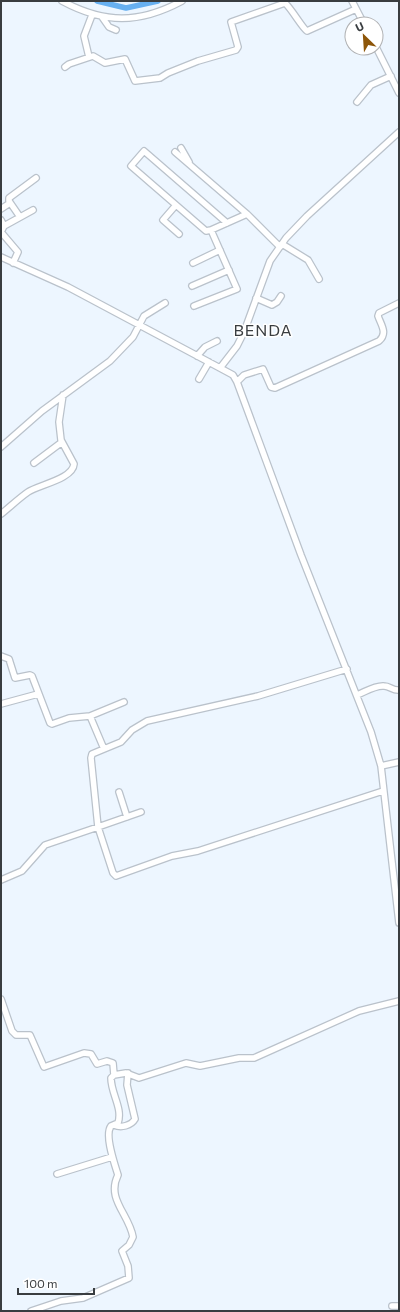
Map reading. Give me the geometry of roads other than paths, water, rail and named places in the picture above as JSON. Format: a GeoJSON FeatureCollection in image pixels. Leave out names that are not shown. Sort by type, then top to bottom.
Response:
{"type":"FeatureCollection","features":[{"type":"Feature","properties":{"kind":"street"},"geometry":{"type":"LineString","coordinates":[[62,1],[92,15],[110,19],[136,18],[149,15],[182,1]]}},
{"type":"Feature","properties":{"kind":"street"},"geometry":{"type":"LineString","coordinates":[[352,1],[360,16]]}},
{"type":"Feature","properties":{"kind":"street"},"geometry":{"type":"LineString","coordinates":[[65,67],[69,64],[93,56],[109,63],[125,59],[128,61],[135,81],[155,79],[198,61],[236,50],[238,47],[231,22],[255,12],[285,3],[299,20],[303,29],[307,31],[356,9]]}},
{"type":"Feature","properties":{"kind":"street"},"geometry":{"type":"LineString","coordinates":[[89,57],[84,36],[92,15]]}},
{"type":"Feature","properties":{"kind":"street"},"geometry":{"type":"LineString","coordinates":[[101,17],[109,27],[116,30]]}},
{"type":"Feature","properties":{"kind":"street"},"geometry":{"type":"LineString","coordinates":[[381,56],[399,93]]}},
{"type":"Feature","properties":{"kind":"street"},"geometry":{"type":"LineString","coordinates":[[357,102],[371,85],[391,76]]}},
{"type":"Feature","properties":{"kind":"street"},"geometry":{"type":"LineString","coordinates":[[220,368],[237,346],[244,332],[270,261],[281,245],[307,216],[399,132]]}},
{"type":"Feature","properties":{"kind":"street"},"geometry":{"type":"LineString","coordinates":[[181,148],[191,166]]}},
{"type":"Feature","properties":{"kind":"street"},"geometry":{"type":"LineString","coordinates":[[227,223],[144,151],[131,166],[204,229],[211,230],[227,223],[247,214]]}},
{"type":"Feature","properties":{"kind":"street"},"geometry":{"type":"LineString","coordinates":[[175,152],[281,245],[308,260],[319,279]]}},
{"type":"Feature","properties":{"kind":"street"},"geometry":{"type":"LineString","coordinates":[[20,217],[8,200],[10,196],[36,178]]}},
{"type":"Feature","properties":{"kind":"street"},"geometry":{"type":"LineString","coordinates":[[1,209],[10,203]]}},
{"type":"Feature","properties":{"kind":"street"},"geometry":{"type":"LineString","coordinates":[[176,205],[163,220],[179,234]]}},
{"type":"Feature","properties":{"kind":"street"},"geometry":{"type":"LineString","coordinates":[[13,263],[18,252],[1,232],[2,223],[20,217],[33,210]]}},
{"type":"Feature","properties":{"kind":"street"},"geometry":{"type":"LineString","coordinates":[[194,306],[237,288],[211,230]]}},
{"type":"Feature","properties":{"kind":"street"},"geometry":{"type":"LineString","coordinates":[[193,263],[220,250]]}},
{"type":"Feature","properties":{"kind":"street"},"geometry":{"type":"LineString","coordinates":[[1,257],[68,287],[233,375],[301,555],[348,669],[381,766],[399,923]]}},
{"type":"Feature","properties":{"kind":"street"},"geometry":{"type":"LineString","coordinates":[[192,286],[229,270]]}},
{"type":"Feature","properties":{"kind":"street"},"geometry":{"type":"LineString","coordinates":[[256,298],[272,304],[277,302],[281,296]]}},
{"type":"Feature","properties":{"kind":"street"},"geometry":{"type":"LineString","coordinates":[[1,447],[42,411],[110,361],[133,337],[138,324],[144,316],[165,303]]}},
{"type":"Feature","properties":{"kind":"street"},"geometry":{"type":"LineString","coordinates":[[236,382],[244,375],[262,369],[271,387],[276,388],[379,341],[383,337],[384,332],[378,313],[399,303]]}},
{"type":"Feature","properties":{"kind":"street"},"geometry":{"type":"LineString","coordinates":[[197,356],[204,347],[217,341]]}},
{"type":"Feature","properties":{"kind":"street"},"geometry":{"type":"LineString","coordinates":[[199,379],[208,362]]}},
{"type":"Feature","properties":{"kind":"street"},"geometry":{"type":"LineString","coordinates":[[1,514],[28,492],[71,472],[74,464],[62,442],[59,422],[63,395]]}},
{"type":"Feature","properties":{"kind":"street"},"geometry":{"type":"LineString","coordinates":[[34,463],[62,442]]}},
{"type":"Feature","properties":{"kind":"street"},"geometry":{"type":"LineString","coordinates":[[1,656],[9,659],[15,678],[30,675],[32,676],[48,721],[52,724],[69,718],[90,716],[124,702]]}},
{"type":"Feature","properties":{"kind":"street"},"geometry":{"type":"LineString","coordinates":[[348,669],[258,696],[147,721],[132,730],[121,742],[92,754],[91,758],[98,827],[113,873],[116,876],[172,856],[198,851],[383,791]]}},
{"type":"Feature","properties":{"kind":"street"},"geometry":{"type":"LineString","coordinates":[[357,695],[379,686],[399,690]]}},
{"type":"Feature","properties":{"kind":"street"},"geometry":{"type":"LineString","coordinates":[[1,704],[38,694]]}},
{"type":"Feature","properties":{"kind":"street"},"geometry":{"type":"LineString","coordinates":[[90,716],[104,749]]}},
{"type":"Feature","properties":{"kind":"street"},"geometry":{"type":"LineString","coordinates":[[381,766],[399,762]]}},
{"type":"Feature","properties":{"kind":"street"},"geometry":{"type":"LineString","coordinates":[[119,792],[127,817]]}},
{"type":"Feature","properties":{"kind":"street"},"geometry":{"type":"LineString","coordinates":[[1,880],[22,871],[45,845],[141,812]]}},
{"type":"Feature","properties":{"kind":"street"},"geometry":{"type":"LineString","coordinates":[[1,998],[12,1031],[16,1035],[30,1035],[42,1066],[46,1067],[88,1052],[97,1064],[111,1061],[113,1063],[114,1075],[111,1078],[111,1088],[120,1111],[118,1123],[109,1128],[112,1157],[118,1175],[114,1184],[114,1193],[130,1226],[133,1238],[129,1245],[122,1251],[128,1266],[129,1278],[83,1298],[57,1302],[31,1311]]}},
{"type":"Feature","properties":{"kind":"street"},"geometry":{"type":"LineString","coordinates":[[114,1075],[128,1073],[138,1078],[186,1063],[200,1066],[238,1058],[254,1058],[359,1012],[399,1001]]}},
{"type":"Feature","properties":{"kind":"street"},"geometry":{"type":"LineString","coordinates":[[114,1125],[119,1127],[125,1126],[134,1122],[135,1119],[127,1085],[128,1073]]}},
{"type":"Feature","properties":{"kind":"street"},"geometry":{"type":"LineString","coordinates":[[57,1174],[112,1157]]}},
{"type":"Feature","properties":{"kind":"street"},"geometry":{"type":"LineString","coordinates":[[392,1306],[399,1306]]}},
{"type":"Feature","properties":{"kind":"waterway"},"geometry":{"type":"LineString","coordinates":[[97,1],[126,8],[158,1]]}},
{"type":"Feature","properties":{"kind":"district","name":"BENDA"},"geometry":{"type":"Point","coordinates":[263,329]}}]}
